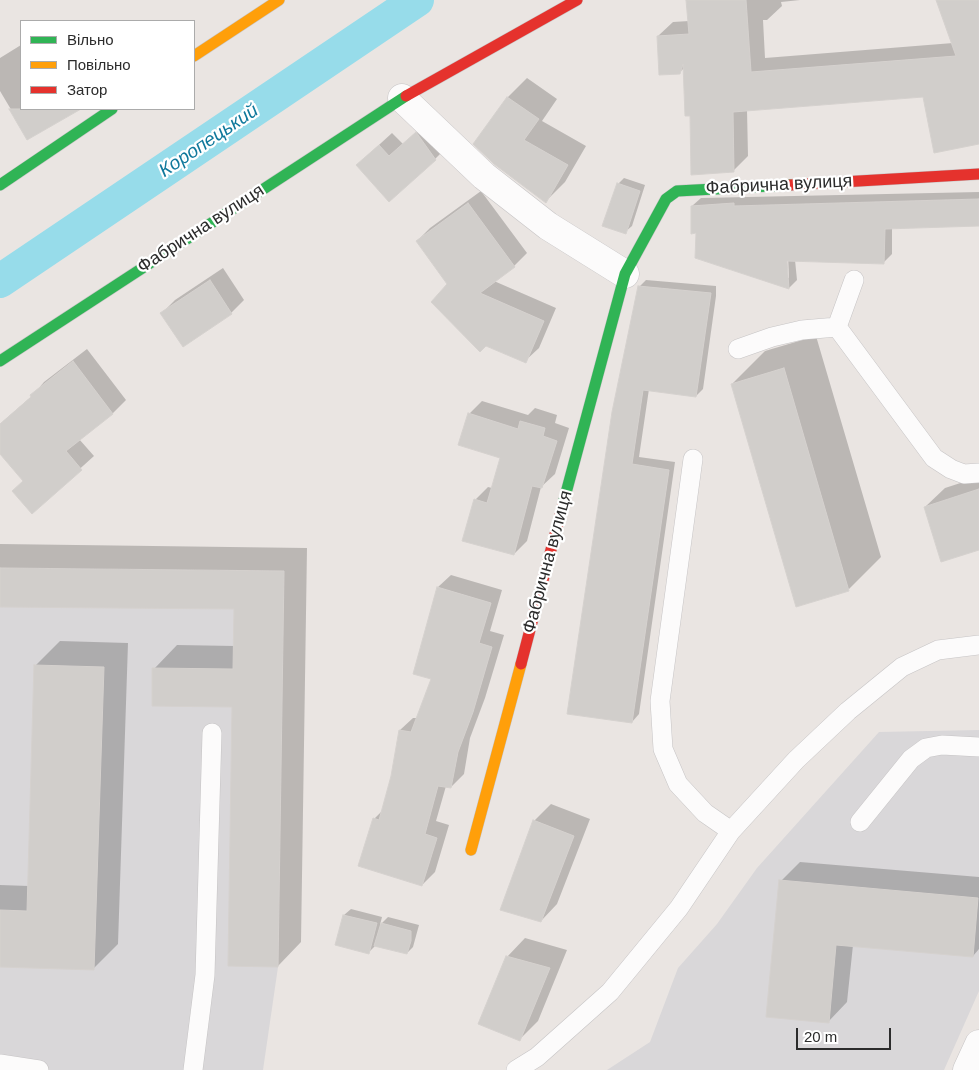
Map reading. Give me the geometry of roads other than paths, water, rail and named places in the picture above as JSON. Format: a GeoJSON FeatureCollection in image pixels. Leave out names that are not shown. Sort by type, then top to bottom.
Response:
{"type":"FeatureCollection","features":[{"type":"Feature","properties":{"kind":"street"},"geometry":{"type":"LineString","coordinates":[[195,55],[278,0]]}},
{"type":"Feature","properties":{"kind":"street","name":"Фабрична вулиця"},"geometry":{"type":"LineString","coordinates":[[0,361],[402,98],[577,0]]}},
{"type":"Feature","properties":{"kind":"street"},"geometry":{"type":"LineString","coordinates":[[402,98],[484,176],[548,226],[625,274]]}},
{"type":"Feature","properties":{"kind":"street"},"geometry":{"type":"LineString","coordinates":[[0,185],[111,110]]}},
{"type":"Feature","properties":{"kind":"street","name":"Фабрична вулиця"},"geometry":{"type":"LineString","coordinates":[[471,850],[625,274],[666,199],[676,191],[979,174]]}},
{"type":"Feature","properties":{"kind":"street"},"geometry":{"type":"LineString","coordinates":[[967,1070],[979,1044]]}},
{"type":"Feature","properties":{"kind":"lane"},"geometry":{"type":"LineString","coordinates":[[837,327],[854,280]]}},
{"type":"Feature","properties":{"kind":"lane"},"geometry":{"type":"LineString","coordinates":[[738,349],[772,337],[802,330],[837,327]]}},
{"type":"Feature","properties":{"kind":"lane"},"geometry":{"type":"LineString","coordinates":[[837,327],[934,458],[951,469],[964,474],[979,473]]}},
{"type":"Feature","properties":{"kind":"lane"},"geometry":{"type":"LineString","coordinates":[[693,459],[660,701],[663,749],[678,784],[705,813],[731,831]]}},
{"type":"Feature","properties":{"kind":"lane"},"geometry":{"type":"LineString","coordinates":[[516,1070],[537,1057],[610,992],[679,908],[731,831],[796,760],[848,711],[902,666],[938,650],[979,645]]}},
{"type":"Feature","properties":{"kind":"lane"},"geometry":{"type":"LineString","coordinates":[[193,1070],[205,975],[212,733]]}},
{"type":"Feature","properties":{"kind":"lane"},"geometry":{"type":"LineString","coordinates":[[860,822],[911,759],[926,748],[942,745],[979,748]]}},
{"type":"Feature","properties":{"kind":"lane"},"geometry":{"type":"LineString","coordinates":[[0,1064],[39,1070]]}},
{"type":"Feature","properties":{"kind":"waterway","name":"Коропецький"},"geometry":{"type":"LineString","coordinates":[[0,281],[417,0]]}}]}
